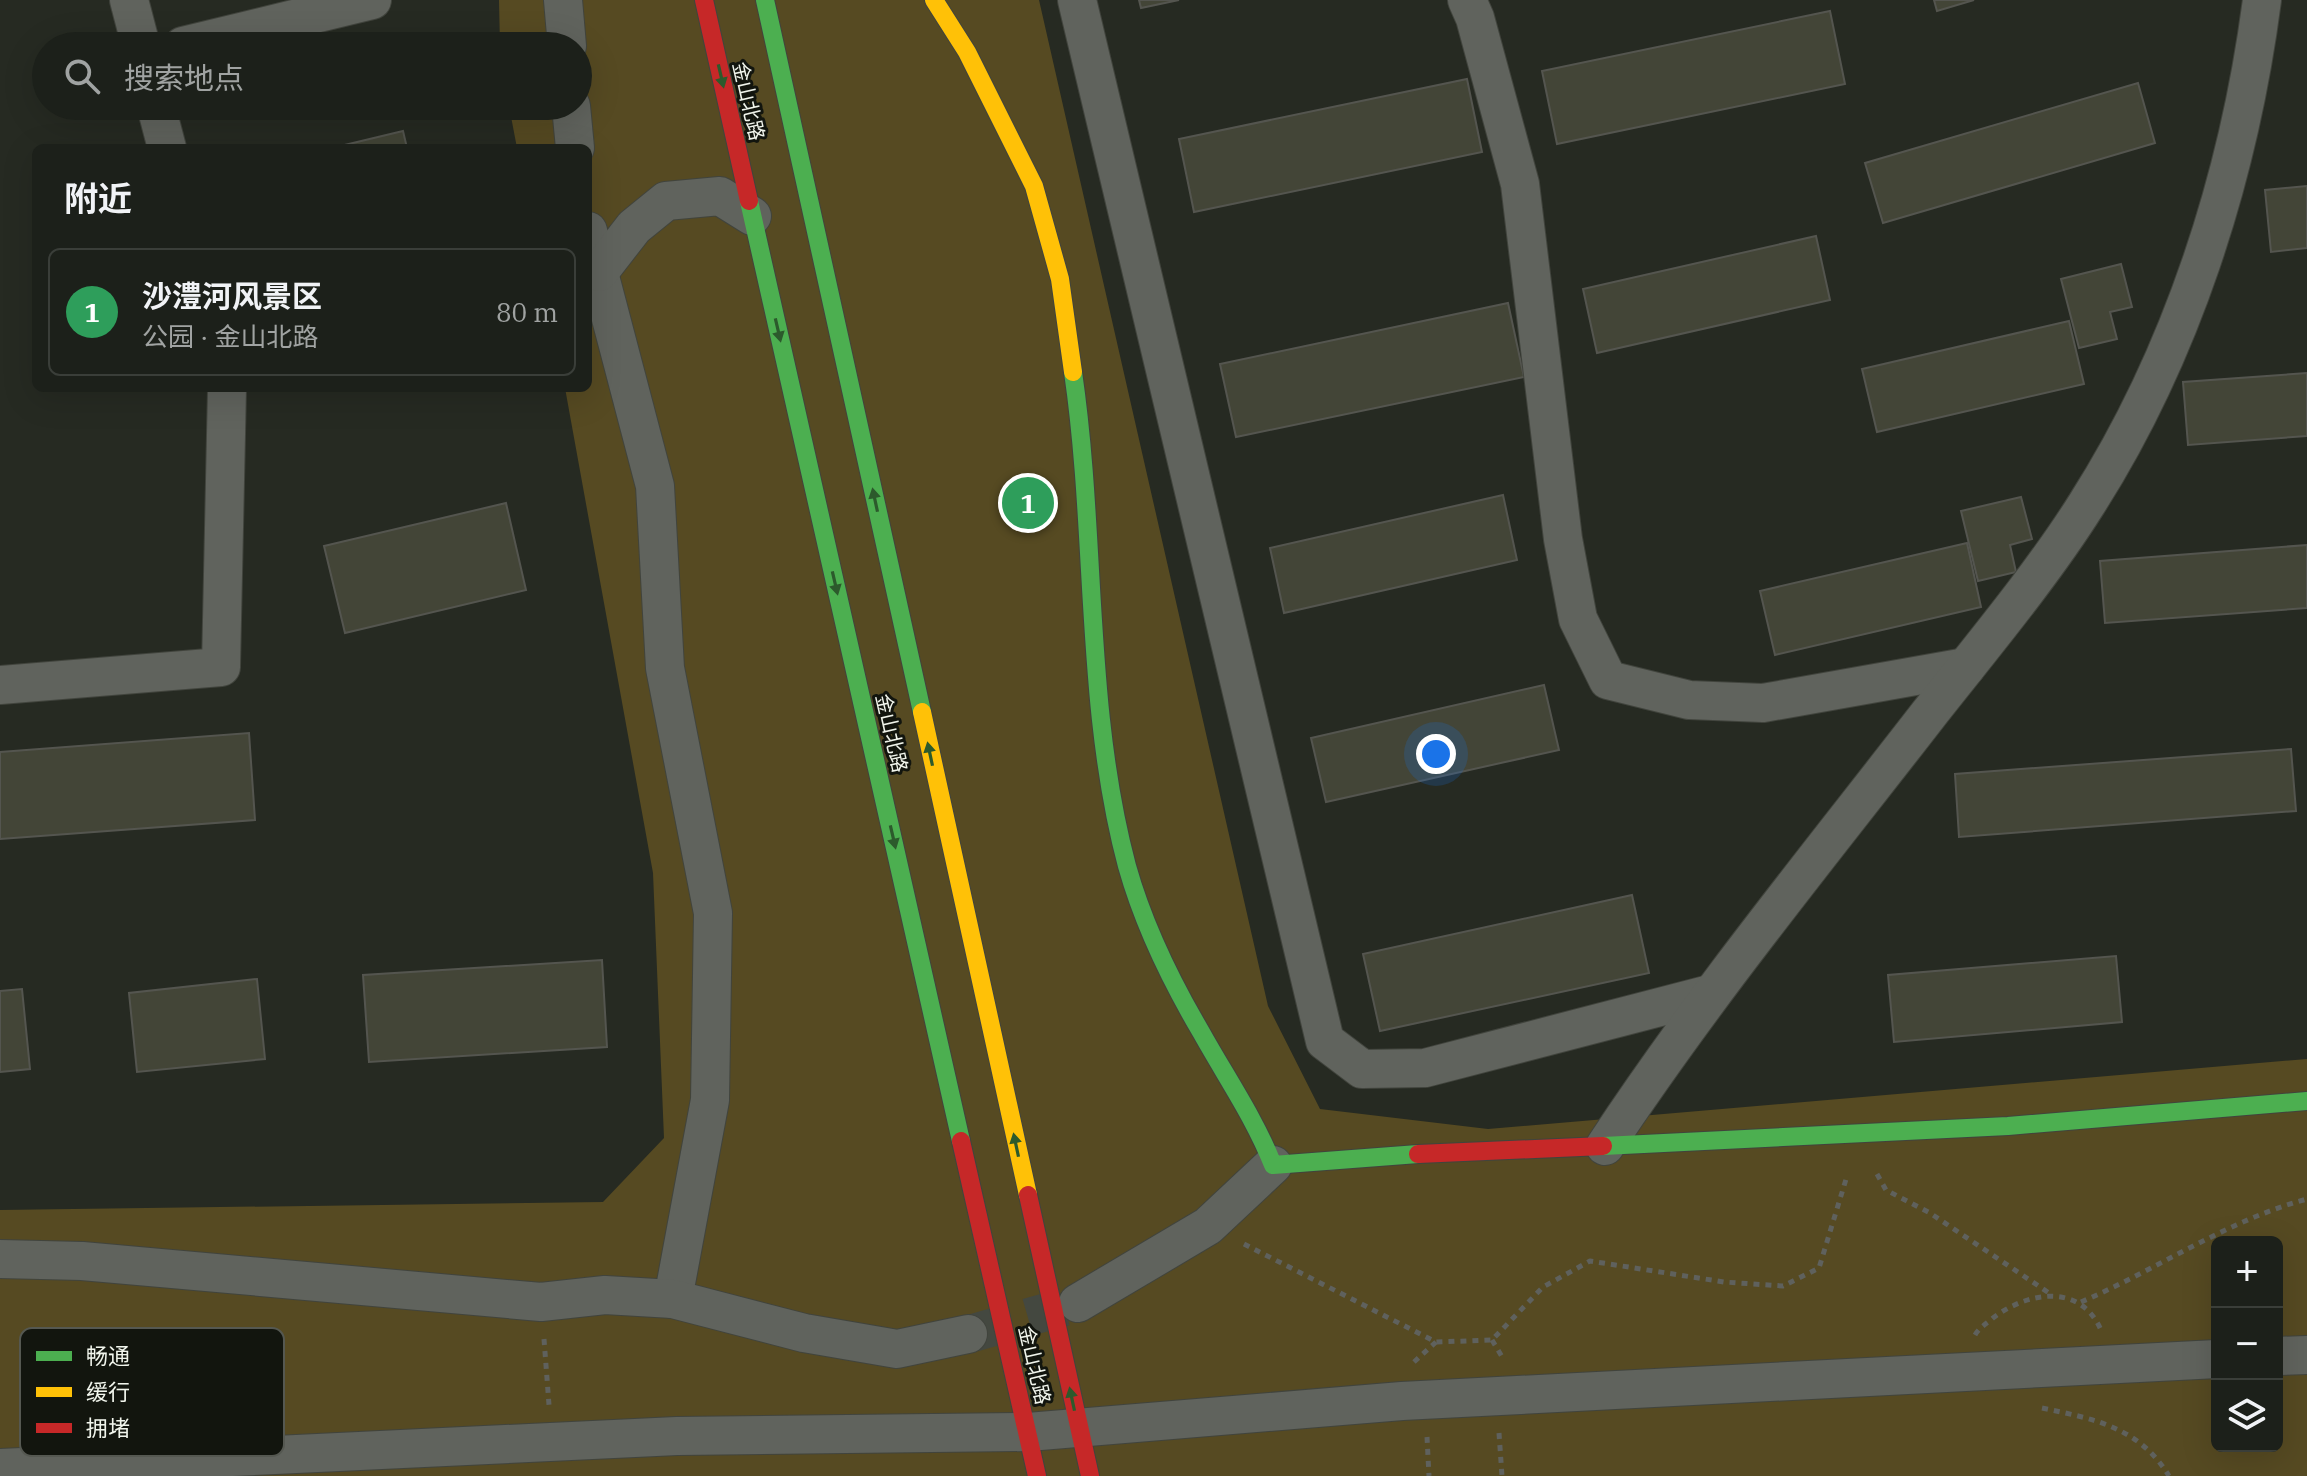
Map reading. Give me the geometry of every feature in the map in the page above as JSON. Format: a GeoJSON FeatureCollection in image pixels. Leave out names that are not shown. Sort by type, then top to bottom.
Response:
{"type":"FeatureCollection","features":[{"type":"Feature","properties":{"kind":"main road","name":"金山北路"},"geometry":{"type":"LineString","coordinates":[[704,0],[1037,1476]]}},
{"type":"Feature","properties":{"kind":"main road","name":"金山北路"},"geometry":{"type":"LineString","coordinates":[[765,0],[1090,1475]]}},
{"type":"Feature","properties":{"kind":"main road"},"geometry":{"type":"LineString","coordinates":[[934,0],[967,52],[1034,186],[1060,279],[1079,411],[1105,770],[1128,868],[1153,937],[1200,1031],[1254,1118],[1273,1165],[1382,1154],[1858,1135],[2202,1113],[2307,1101]]}},
{"type":"Feature","properties":{"kind":"street"},"geometry":{"type":"LineString","coordinates":[[129,0],[137,32]]}},
{"type":"Feature","properties":{"kind":"street"},"geometry":{"type":"LineString","coordinates":[[241,32],[372,0]]}},
{"type":"Feature","properties":{"kind":"street"},"geometry":{"type":"LineString","coordinates":[[563,0],[566,32]]}},
{"type":"Feature","properties":{"kind":"street"},"geometry":{"type":"LineString","coordinates":[[1077,0],[1325,1041],[1362,1069],[1425,1068],[1710,994]]}},
{"type":"Feature","properties":{"kind":"street"},"geometry":{"type":"LineString","coordinates":[[1467,0],[1475,18],[1520,184],[1563,539],[1578,619],[1608,680],[1689,700],[1763,703],[1966,667]]}},
{"type":"Feature","properties":{"kind":"street"},"geometry":{"type":"LineString","coordinates":[[1605,1146],[1710,994],[1966,667],[2086,505],[2164,360],[2214,225],[2255,52],[2262,0]]}},
{"type":"Feature","properties":{"kind":"street"},"geometry":{"type":"LineString","coordinates":[[160,120],[166,144]]}},
{"type":"Feature","properties":{"kind":"street"},"geometry":{"type":"LineString","coordinates":[[572,120],[575,144]]}},
{"type":"Feature","properties":{"kind":"street"},"geometry":{"type":"LineString","coordinates":[[599,272],[634,227],[666,201],[720,196],[752,216]]}},
{"type":"Feature","properties":{"kind":"street"},"geometry":{"type":"LineString","coordinates":[[592,246],[655,486],[665,668],[713,913],[710,1100],[673,1299]]}},
{"type":"Feature","properties":{"kind":"street"},"geometry":{"type":"LineString","coordinates":[[0,685],[221,667],[227,392]]}},
{"type":"Feature","properties":{"kind":"street"},"geometry":{"type":"LineString","coordinates":[[1078,1303],[1208,1226],[1273,1165]]}},
{"type":"Feature","properties":{"kind":"street"},"geometry":{"type":"LineString","coordinates":[[0,1259],[97,1263],[541,1302],[605,1295],[673,1299],[804,1333],[897,1349],[968,1334]]}},
{"type":"Feature","properties":{"kind":"street"},"geometry":{"type":"LineString","coordinates":[[2283,1356],[2307,1355]]}},
{"type":"Feature","properties":{"kind":"street"},"geometry":{"type":"LineString","coordinates":[[284,1454],[552,1441],[1028,1432],[1402,1401],[2211,1359]]}},
{"type":"Feature","properties":{"kind":"street"},"geometry":{"type":"LineString","coordinates":[[0,1468],[245,1456]]}},
{"type":"Feature","properties":{"kind":"path"},"geometry":{"type":"LineString","coordinates":[[1208,1226],[1436,1342],[1492,1340],[1543,1287],[1590,1261],[1724,1282],[1783,1286],[1819,1268],[1858,1135]]}},
{"type":"Feature","properties":{"kind":"path"},"geometry":{"type":"LineString","coordinates":[[1858,1135],[1886,1190],[1930,1213],[2052,1295],[2081,1302],[2139,1277],[2268,1209],[2307,1199]]}},
{"type":"Feature","properties":{"kind":"path"},"geometry":{"type":"LineString","coordinates":[[1964,1372],[1977,1331],[2014,1302],[2052,1295]]}},
{"type":"Feature","properties":{"kind":"path"},"geometry":{"type":"LineString","coordinates":[[541,1302],[552,1441]]}},
{"type":"Feature","properties":{"kind":"path"},"geometry":{"type":"LineString","coordinates":[[2081,1302],[2098,1323],[2115,1364]]}},
{"type":"Feature","properties":{"kind":"path"},"geometry":{"type":"LineString","coordinates":[[2034,1407],[2098,1419],[2154,1451],[2169,1476]]}},
{"type":"Feature","properties":{"kind":"shaded area"},"geometry":{"type":"Polygon","coordinates":[[[499,0],[1039,0],[1268,1006],[1320,1109],[1488,1129],[2307,1059],[2307,1476],[0,1476],[0,1210],[603,1202],[664,1138],[653,873],[566,392],[592,392],[592,144],[516,144],[512,120],[592,120],[592,32],[500,32],[499,0]]]}},
{"type":"Feature","properties":{"kind":"building"},"geometry":{"type":"Polygon","coordinates":[[[1139,0],[1179,0],[1141,8],[1139,0]]]}},
{"type":"Feature","properties":{"kind":"building"},"geometry":{"type":"Polygon","coordinates":[[[1934,0],[1974,0],[1937,11],[1934,0]]]}},
{"type":"Feature","properties":{"kind":"building"},"geometry":{"type":"Polygon","coordinates":[[[1830,11],[1845,84],[1557,144],[1542,71],[1830,11]]]}},
{"type":"Feature","properties":{"kind":"building"},"geometry":{"type":"Polygon","coordinates":[[[1467,79],[1482,152],[1194,212],[1179,139],[1467,79]]]}},
{"type":"Feature","properties":{"kind":"building"},"geometry":{"type":"Polygon","coordinates":[[[2138,83],[2155,143],[1883,223],[1865,163],[2138,83]]]}},
{"type":"Feature","properties":{"kind":"building"},"geometry":{"type":"Polygon","coordinates":[[[403,131],[406,144],[349,144],[403,131]]]}},
{"type":"Feature","properties":{"kind":"building"},"geometry":{"type":"Polygon","coordinates":[[[2307,186],[2307,248],[2271,252],[2265,190],[2307,186]]]}},
{"type":"Feature","properties":{"kind":"building"},"geometry":{"type":"Polygon","coordinates":[[[1816,236],[1830,300],[1597,353],[1583,289],[1816,236]]]}},
{"type":"Feature","properties":{"kind":"building"},"geometry":{"type":"Polygon","coordinates":[[[2121,264],[2132,307],[2110,312],[2117,339],[2079,348],[2061,279],[2121,264]]]}},
{"type":"Feature","properties":{"kind":"building"},"geometry":{"type":"Polygon","coordinates":[[[1508,303],[1524,377],[1236,437],[1220,364],[1508,303]]]}},
{"type":"Feature","properties":{"kind":"building"},"geometry":{"type":"Polygon","coordinates":[[[2069,321],[2084,384],[1877,432],[1862,369],[2069,321]]]}},
{"type":"Feature","properties":{"kind":"building"},"geometry":{"type":"Polygon","coordinates":[[[2307,373],[2307,436],[2188,445],[2183,382],[2307,373]]]}},
{"type":"Feature","properties":{"kind":"building"},"geometry":{"type":"Polygon","coordinates":[[[1503,495],[1517,560],[1284,613],[1270,548],[1503,495]]]}},
{"type":"Feature","properties":{"kind":"building"},"geometry":{"type":"Polygon","coordinates":[[[2021,497],[2032,539],[2010,545],[2016,572],[1978,581],[1961,511],[2021,497]]]}},
{"type":"Feature","properties":{"kind":"building"},"geometry":{"type":"Polygon","coordinates":[[[506,503],[526,590],[345,633],[324,546],[506,503]]]}},
{"type":"Feature","properties":{"kind":"building"},"geometry":{"type":"Polygon","coordinates":[[[1967,543],[1981,607],[1775,655],[1760,591],[1967,543]]]}},
{"type":"Feature","properties":{"kind":"building"},"geometry":{"type":"Polygon","coordinates":[[[2307,545],[2307,608],[2105,623],[2100,561],[2307,545]]]}},
{"type":"Feature","properties":{"kind":"building"},"geometry":{"type":"Polygon","coordinates":[[[1544,685],[1559,750],[1326,802],[1311,738],[1544,685]]]}},
{"type":"Feature","properties":{"kind":"building"},"geometry":{"type":"Polygon","coordinates":[[[249,733],[255,820],[0,839],[0,752],[249,733]]]}},
{"type":"Feature","properties":{"kind":"building"},"geometry":{"type":"Polygon","coordinates":[[[2291,749],[2296,811],[1959,837],[1955,774],[2291,749]]]}},
{"type":"Feature","properties":{"kind":"building"},"geometry":{"type":"Polygon","coordinates":[[[1632,895],[1649,973],[1380,1031],[1363,954],[1632,895]]]}},
{"type":"Feature","properties":{"kind":"building"},"geometry":{"type":"Polygon","coordinates":[[[2116,956],[2122,1022],[1894,1042],[1888,975],[2116,956]]]}},
{"type":"Feature","properties":{"kind":"building"},"geometry":{"type":"Polygon","coordinates":[[[602,960],[607,1047],[369,1062],[363,975],[602,960]]]}},
{"type":"Feature","properties":{"kind":"building"},"geometry":{"type":"Polygon","coordinates":[[[257,979],[265,1059],[137,1072],[129,993],[257,979]]]}},
{"type":"Feature","properties":{"kind":"building"},"geometry":{"type":"Polygon","coordinates":[[[22,989],[30,1069],[0,1072],[0,991],[22,989]]]}},
{"type":"Feature","properties":{"kind":"tunnel"},"geometry":{"type":"LineString","coordinates":[[973,1333],[1078,1303]]}},
{"type":"Feature","properties":{"kind":"traffic: fast"},"geometry":{"type":"LineString","coordinates":[[765,0],[922,712]]}},
{"type":"Feature","properties":{"kind":"traffic: fast"},"geometry":{"type":"LineString","coordinates":[[749,201],[961,1141]]}},
{"type":"Feature","properties":{"kind":"traffic: fast"},"geometry":{"type":"LineString","coordinates":[[1073,372],[1086,496],[1097,682],[1113,805],[1127,866],[1159,951],[1273,1165],[1418,1154]]}},
{"type":"Feature","properties":{"kind":"traffic: fast"},"geometry":{"type":"LineString","coordinates":[[1603,1146],[2008,1126],[2307,1101]]}},
{"type":"Feature","properties":{"kind":"traffic: slow"},"geometry":{"type":"LineString","coordinates":[[934,0],[967,52],[1034,186],[1060,279],[1073,372]]}},
{"type":"Feature","properties":{"kind":"traffic: slow"},"geometry":{"type":"LineString","coordinates":[[922,712],[1028,1195]]}},
{"type":"Feature","properties":{"kind":"traffic: jam"},"geometry":{"type":"LineString","coordinates":[[704,0],[749,201]]}},
{"type":"Feature","properties":{"kind":"traffic: jam"},"geometry":{"type":"LineString","coordinates":[[961,1141],[1037,1476]]}},
{"type":"Feature","properties":{"kind":"traffic: jam"},"geometry":{"type":"LineString","coordinates":[[1418,1154],[1603,1146]]}},
{"type":"Feature","properties":{"kind":"traffic: jam"},"geometry":{"type":"LineString","coordinates":[[1028,1195],[1090,1476]]}},
{"type":"Feature","properties":{"kind":"place","name":"沙澧河风景区"},"geometry":{"type":"Point","coordinates":[1028,503]}}]}
